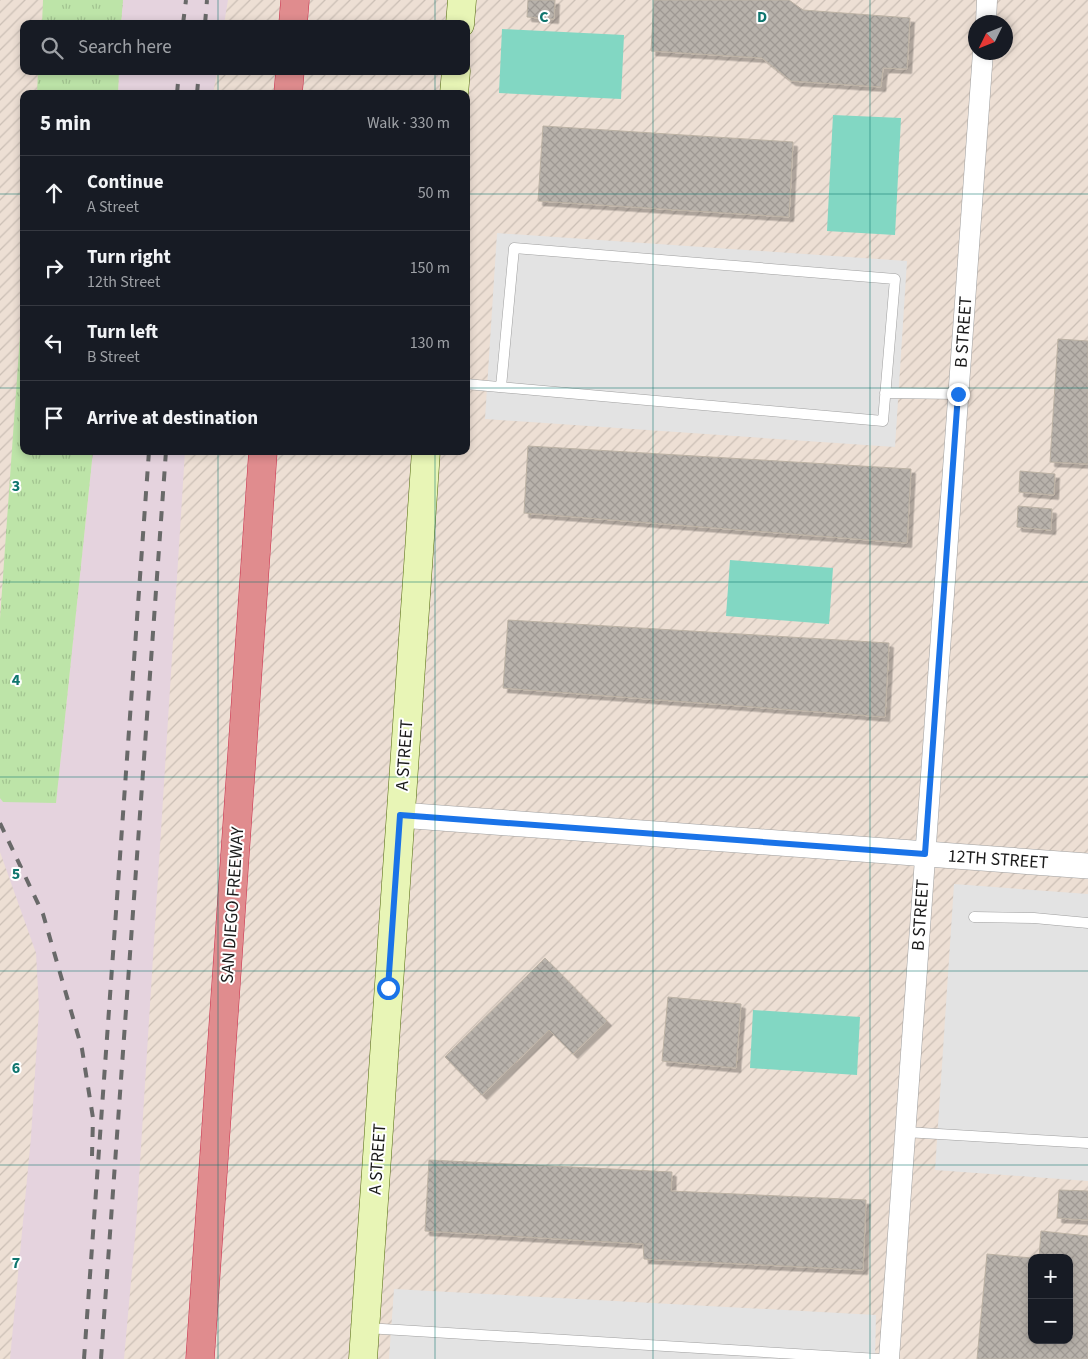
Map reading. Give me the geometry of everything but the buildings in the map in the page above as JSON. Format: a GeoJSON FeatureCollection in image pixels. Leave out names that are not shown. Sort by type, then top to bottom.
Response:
{"type":"FeatureCollection","features":[{"type":"Feature","properties":{"kind":"highway"},"geometry":{"type":"LineString","coordinates":[[293,20],[295,0]]}},
{"type":"Feature","properties":{"kind":"highway"},"geometry":{"type":"LineString","coordinates":[[288,90],[290,75]]}},
{"type":"Feature","properties":{"kind":"highway","name":"SAN DIEGO FREEWAY"},"geometry":{"type":"LineString","coordinates":[[200,1359],[263,455]]}},
{"type":"Feature","properties":{"kind":"main road"},"geometry":{"type":"LineString","coordinates":[[460,20],[462,0]]}},
{"type":"Feature","properties":{"kind":"main road"},"geometry":{"type":"LineString","coordinates":[[454,90],[456,75]]}},
{"type":"Feature","properties":{"kind":"main road","name":"A STREET"},"geometry":{"type":"LineString","coordinates":[[363,1359],[426,455]]}},
{"type":"Feature","properties":{"kind":"street"},"geometry":{"type":"LineString","coordinates":[[986,15],[987,0]]}},
{"type":"Feature","properties":{"kind":"street","name":"B STREET"},"geometry":{"type":"LineString","coordinates":[[889,1359],[982,60]]}},
{"type":"Feature","properties":{"kind":"street","name":"12TH STREET"},"geometry":{"type":"LineString","coordinates":[[400,815],[1088,866]]}},
{"type":"Feature","properties":{"kind":"lane"},"geometry":{"type":"LineString","coordinates":[[470,384],[883,421],[895,279],[514,248],[501,387]]}},
{"type":"Feature","properties":{"kind":"lane"},"geometry":{"type":"LineString","coordinates":[[885,393],[958,394]]}},
{"type":"Feature","properties":{"kind":"lane"},"geometry":{"type":"LineString","coordinates":[[974,917],[1034,918],[1088,922]]}},
{"type":"Feature","properties":{"kind":"lane"},"geometry":{"type":"LineString","coordinates":[[905,1132],[1088,1144]]}},
{"type":"Feature","properties":{"kind":"lane"},"geometry":{"type":"LineString","coordinates":[[365,1328],[879,1359]]}},
{"type":"Feature","properties":{"kind":"shaded area"},"geometry":{"type":"Polygon","coordinates":[[[0,0],[1088,0],[1088,1359],[0,1359],[0,0]]]}},
{"type":"Feature","properties":{"kind":"shaded area"},"geometry":{"type":"Polygon","coordinates":[[[123,0],[228,0],[225,20],[121,20],[123,0]]]}},
{"type":"Feature","properties":{"kind":"shaded area"},"geometry":{"type":"Polygon","coordinates":[[[502,29],[624,35],[621,99],[499,93],[502,29]]]}},
{"type":"Feature","properties":{"kind":"shaded area"},"geometry":{"type":"Polygon","coordinates":[[[119,75],[216,75],[214,90],[118,90],[119,75]]]}},
{"type":"Feature","properties":{"kind":"shaded area"},"geometry":{"type":"Polygon","coordinates":[[[833,115],[901,118],[895,235],[827,231],[833,115]]]}},
{"type":"Feature","properties":{"kind":"shaded area"},"geometry":{"type":"Polygon","coordinates":[[[497,233],[907,261],[895,447],[485,419],[497,233]]]}},
{"type":"Feature","properties":{"kind":"shaded area"},"geometry":{"type":"Polygon","coordinates":[[[93,455],[185,455],[136,1226],[124,1359],[10,1359],[31,1137],[39,1009],[36,953],[0,852],[0,798],[3,802],[56,802],[93,455]]]}},
{"type":"Feature","properties":{"kind":"shaded area"},"geometry":{"type":"Polygon","coordinates":[[[730,560],[833,568],[829,624],[726,616],[730,560]]]}},
{"type":"Feature","properties":{"kind":"shaded area"},"geometry":{"type":"Polygon","coordinates":[[[954,884],[1088,894],[1088,1181],[935,1170],[954,884]]]}},
{"type":"Feature","properties":{"kind":"shaded area"},"geometry":{"type":"Polygon","coordinates":[[[753,1010],[860,1017],[857,1075],[750,1068],[753,1010]]]}},
{"type":"Feature","properties":{"kind":"shaded area"},"geometry":{"type":"Polygon","coordinates":[[[394,1289],[876,1315],[875,1359],[389,1359],[394,1289]]]}},
{"type":"Feature","properties":{"kind":"green space"},"geometry":{"type":"Polygon","coordinates":[[[43,0],[123,0],[121,20],[42,20],[43,0]]]}},
{"type":"Feature","properties":{"kind":"green space"},"geometry":{"type":"Polygon","coordinates":[[[38,75],[119,75],[118,90],[37,90],[38,75]]]}},
{"type":"Feature","properties":{"kind":"green space"},"geometry":{"type":"Polygon","coordinates":[[[20,336],[20,455],[93,455],[56,803],[3,802],[0,798],[0,619],[20,336]]]}},
{"type":"Feature","properties":{"kind":"railway"},"geometry":{"type":"LineString","coordinates":[[184,20],[186,0]]}},
{"type":"Feature","properties":{"kind":"railway"},"geometry":{"type":"LineString","coordinates":[[205,20],[207,0]]}},
{"type":"Feature","properties":{"kind":"railway"},"geometry":{"type":"LineString","coordinates":[[177,90],[179,75]]}},
{"type":"Feature","properties":{"kind":"railway"},"geometry":{"type":"LineString","coordinates":[[197,90],[199,75]]}},
{"type":"Feature","properties":{"kind":"railway"},"geometry":{"type":"LineString","coordinates":[[84,1359],[149,455]]}},
{"type":"Feature","properties":{"kind":"railway"},"geometry":{"type":"LineString","coordinates":[[101,1359],[166,455]]}},
{"type":"Feature","properties":{"kind":"railway"},"geometry":{"type":"LineString","coordinates":[[0,823],[43,914],[82,1049],[93,1118],[92,1156]]}},
{"type":"Feature","properties":{"kind":"route"},"geometry":{"type":"LineString","coordinates":[[388,988],[400,815],[925,854],[958,394]]}}]}
